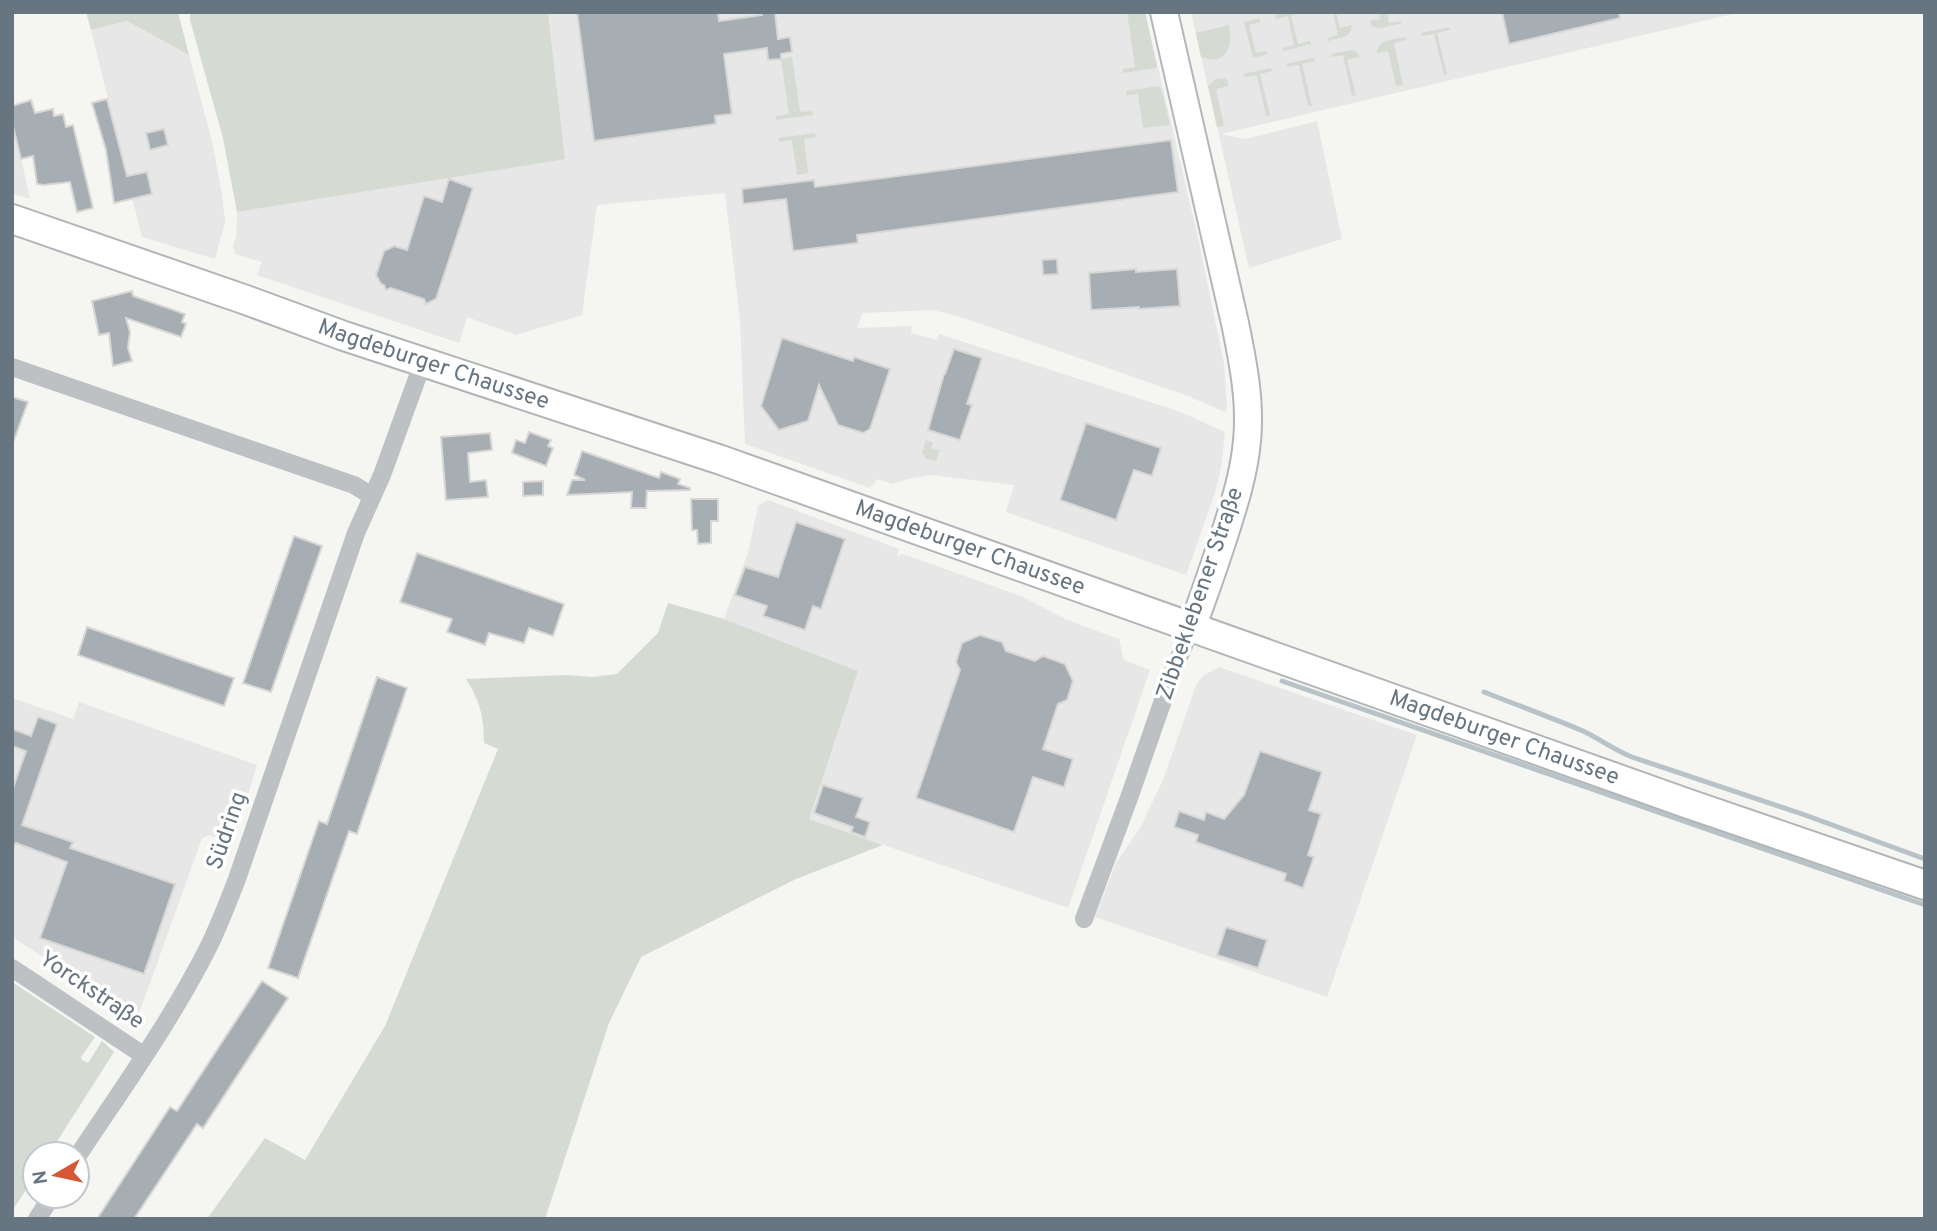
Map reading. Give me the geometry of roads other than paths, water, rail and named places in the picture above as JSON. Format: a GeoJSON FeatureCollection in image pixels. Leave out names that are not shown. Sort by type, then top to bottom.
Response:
{"type":"FeatureCollection","features":[{"type":"Feature","properties":{"kind":"main road","name":"Magdeburger Chaussee"},"geometry":{"type":"LineString","coordinates":[[12,219],[423,362],[731,464],[1925,885]]}},
{"type":"Feature","properties":{"kind":"street","name":"Zibbeklebener Straße"},"geometry":{"type":"LineString","coordinates":[[1084,919],[1228,524],[1244,467],[1247,440],[1247,398],[1235,323],[1164,12]]}},
{"type":"Feature","properties":{"kind":"street","name":"Südring"},"geometry":{"type":"LineString","coordinates":[[88,1140],[173,1012],[223,915],[356,533],[382,475],[423,362]]}},
{"type":"Feature","properties":{"kind":"street"},"geometry":{"type":"LineString","coordinates":[[12,367],[354,485],[372,496]]}},
{"type":"Feature","properties":{"kind":"street","name":"Yorckstraße"},"geometry":{"type":"LineString","coordinates":[[12,968],[144,1055]]}},
{"type":"Feature","properties":{"kind":"waterway"},"geometry":{"type":"LineString","coordinates":[[1282,681],[1925,905]]}},
{"type":"Feature","properties":{"kind":"waterway"},"geometry":{"type":"LineString","coordinates":[[1484,692],[1583,731],[1632,757],[1805,815],[1925,859]]}}]}
